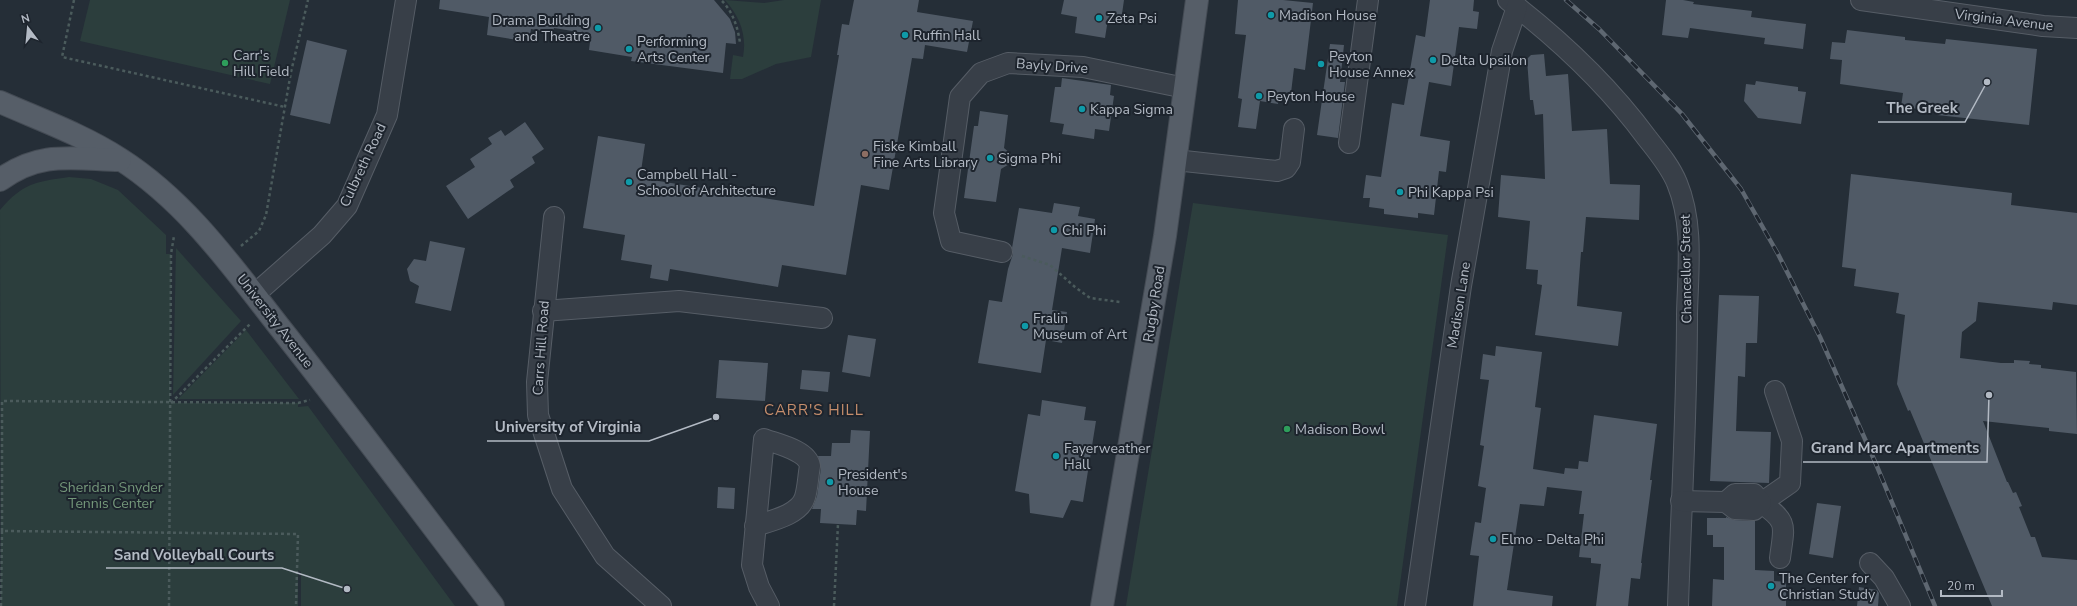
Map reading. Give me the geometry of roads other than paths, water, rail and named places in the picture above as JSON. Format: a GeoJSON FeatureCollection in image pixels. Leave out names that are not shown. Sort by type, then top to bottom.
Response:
{"type":"FeatureCollection","features":[{"type":"Feature","properties":{"kind":"main road","name":"Rugby Road"},"geometry":{"type":"LineString","coordinates":[[1102,606],[1160,267],[1197,0]]}},
{"type":"Feature","properties":{"kind":"main road","name":"University Avenue"},"geometry":{"type":"LineString","coordinates":[[0,102],[80,136],[122,160],[179,207],[197,225],[226,259],[330,390],[494,606]]}},
{"type":"Feature","properties":{"kind":"main road"},"geometry":{"type":"LineString","coordinates":[[0,180],[9,172],[29,164],[51,158],[122,160]]}},
{"type":"Feature","properties":{"kind":"street","name":"Culbreth Road"},"geometry":{"type":"LineString","coordinates":[[254,295],[322,235],[347,206],[387,115],[406,0]]}},
{"type":"Feature","properties":{"kind":"street"},"geometry":{"type":"LineString","coordinates":[[1349,143],[1368,0]]}},
{"type":"Feature","properties":{"kind":"street","name":"Virginia Avenue"},"geometry":{"type":"LineString","coordinates":[[1861,0],[2043,26],[2077,28]]}},
{"type":"Feature","properties":{"kind":"street","name":"Chancellor Street"},"geometry":{"type":"LineString","coordinates":[[1512,3],[1554,37],[1595,76],[1633,119],[1668,165],[1677,183],[1685,207],[1688,232],[1687,342],[1678,606]]}},
{"type":"Feature","properties":{"kind":"street","name":"Madison Lane"},"geometry":{"type":"LineString","coordinates":[[1415,606],[1461,286],[1502,51],[1512,3]]}},
{"type":"Feature","properties":{"kind":"street","name":"Bayly Drive"},"geometry":{"type":"LineString","coordinates":[[1002,252],[952,241],[944,213],[960,97],[981,73],[1008,63],[1083,67],[1185,88]]}},
{"type":"Feature","properties":{"kind":"street"},"geometry":{"type":"LineString","coordinates":[[1176,160],[1277,171],[1286,168],[1290,162],[1294,129]]}},
{"type":"Feature","properties":{"kind":"street","name":"Carrs Hill Road"},"geometry":{"type":"LineString","coordinates":[[554,217],[543,311],[537,382],[538,415],[562,489],[604,556],[661,606]]}},
{"type":"Feature","properties":{"kind":"street"},"geometry":{"type":"LineString","coordinates":[[543,311],[679,301],[822,318]]}},
{"type":"Feature","properties":{"kind":"street"},"geometry":{"type":"LineString","coordinates":[[1682,501],[1726,502],[1735,509],[1754,510],[1761,503],[1790,483],[1792,441],[1775,391]]}},
{"type":"Feature","properties":{"kind":"street"},"geometry":{"type":"LineString","coordinates":[[1761,503],[1778,515],[1784,525],[1780,558]]}},
{"type":"Feature","properties":{"kind":"street"},"geometry":{"type":"LineString","coordinates":[[755,526],[752,565],[759,587],[769,606]]}},
{"type":"Feature","properties":{"kind":"street"},"geometry":{"type":"LineString","coordinates":[[1870,563],[1884,578],[1900,606]]}},
{"type":"Feature","properties":{"kind":"railway"},"geometry":{"type":"LineString","coordinates":[[1566,0],[1599,29],[1682,114],[1741,189],[1778,254],[1820,337],[1876,464],[1935,606]]}},
{"type":"Feature","properties":{"kind":"place","name":"Madison House"},"geometry":{"type":"Point","coordinates":[1271,15]}},
{"type":"Feature","properties":{"kind":"place","name":"Zeta Psi"},"geometry":{"type":"Point","coordinates":[1099,18]}},
{"type":"Feature","properties":{"kind":"place","name":"Drama Building and Theatre"},"geometry":{"type":"Point","coordinates":[598,28]}},
{"type":"Feature","properties":{"kind":"place","name":"Ruffin Hall"},"geometry":{"type":"Point","coordinates":[905,35]}},
{"type":"Feature","properties":{"kind":"place","name":"Performing Arts Center"},"geometry":{"type":"Point","coordinates":[629,49]}},
{"type":"Feature","properties":{"kind":"place","name":"Delta Upsilon"},"geometry":{"type":"Point","coordinates":[1433,60]}},
{"type":"Feature","properties":{"kind":"place","name":"Carr's Hill Field"},"geometry":{"type":"Point","coordinates":[225,63]}},
{"type":"Feature","properties":{"kind":"place","name":"Peyton House Annex"},"geometry":{"type":"Point","coordinates":[1321,64]}},
{"type":"Feature","properties":{"kind":"place","name":"The Greek"},"geometry":{"type":"Point","coordinates":[1987,82]}},
{"type":"Feature","properties":{"kind":"place","name":"Peyton House"},"geometry":{"type":"Point","coordinates":[1259,96]}},
{"type":"Feature","properties":{"kind":"place","name":"Kappa Sigma"},"geometry":{"type":"Point","coordinates":[1082,109]}},
{"type":"Feature","properties":{"kind":"place","name":"Fiske Kimball Fine Arts Library"},"geometry":{"type":"Point","coordinates":[865,154]}},
{"type":"Feature","properties":{"kind":"place","name":"Sigma Phi"},"geometry":{"type":"Point","coordinates":[990,158]}},
{"type":"Feature","properties":{"kind":"place","name":"Campbell Hall - School of Architecture"},"geometry":{"type":"Point","coordinates":[629,182]}},
{"type":"Feature","properties":{"kind":"place","name":"Phi Kappa Psi"},"geometry":{"type":"Point","coordinates":[1400,192]}},
{"type":"Feature","properties":{"kind":"place","name":"Chi Phi"},"geometry":{"type":"Point","coordinates":[1054,230]}},
{"type":"Feature","properties":{"kind":"place","name":"Fralin Museum of Art"},"geometry":{"type":"Point","coordinates":[1025,326]}},
{"type":"Feature","properties":{"kind":"place","name":"Grand Marc Apartments"},"geometry":{"type":"Point","coordinates":[1989,395]}},
{"type":"Feature","properties":{"kind":"place","name":"University of Virginia"},"geometry":{"type":"Point","coordinates":[716,417]}},
{"type":"Feature","properties":{"kind":"place","name":"Madison Bowl"},"geometry":{"type":"Point","coordinates":[1287,429]}},
{"type":"Feature","properties":{"kind":"place","name":"Fayerweather Hall"},"geometry":{"type":"Point","coordinates":[1056,456]}},
{"type":"Feature","properties":{"kind":"place","name":"President's House"},"geometry":{"type":"Point","coordinates":[830,482]}},
{"type":"Feature","properties":{"kind":"place","name":"Elmo - Delta Phi"},"geometry":{"type":"Point","coordinates":[1493,539]}},
{"type":"Feature","properties":{"kind":"place","name":"The Center for Christian Study"},"geometry":{"type":"Point","coordinates":[1771,586]}},
{"type":"Feature","properties":{"kind":"place","name":"Sand Volleyball Courts"},"geometry":{"type":"Point","coordinates":[347,589]}},
{"type":"Feature","properties":{"kind":"district","name":"CARR'S HILL"},"geometry":{"type":"Point","coordinates":[814,410]}},
{"type":"Feature","properties":{"kind":"park label","name":"Sheridan Snyder Tennis Center"},"geometry":{"type":"Point","coordinates":[111,496]}}]}
